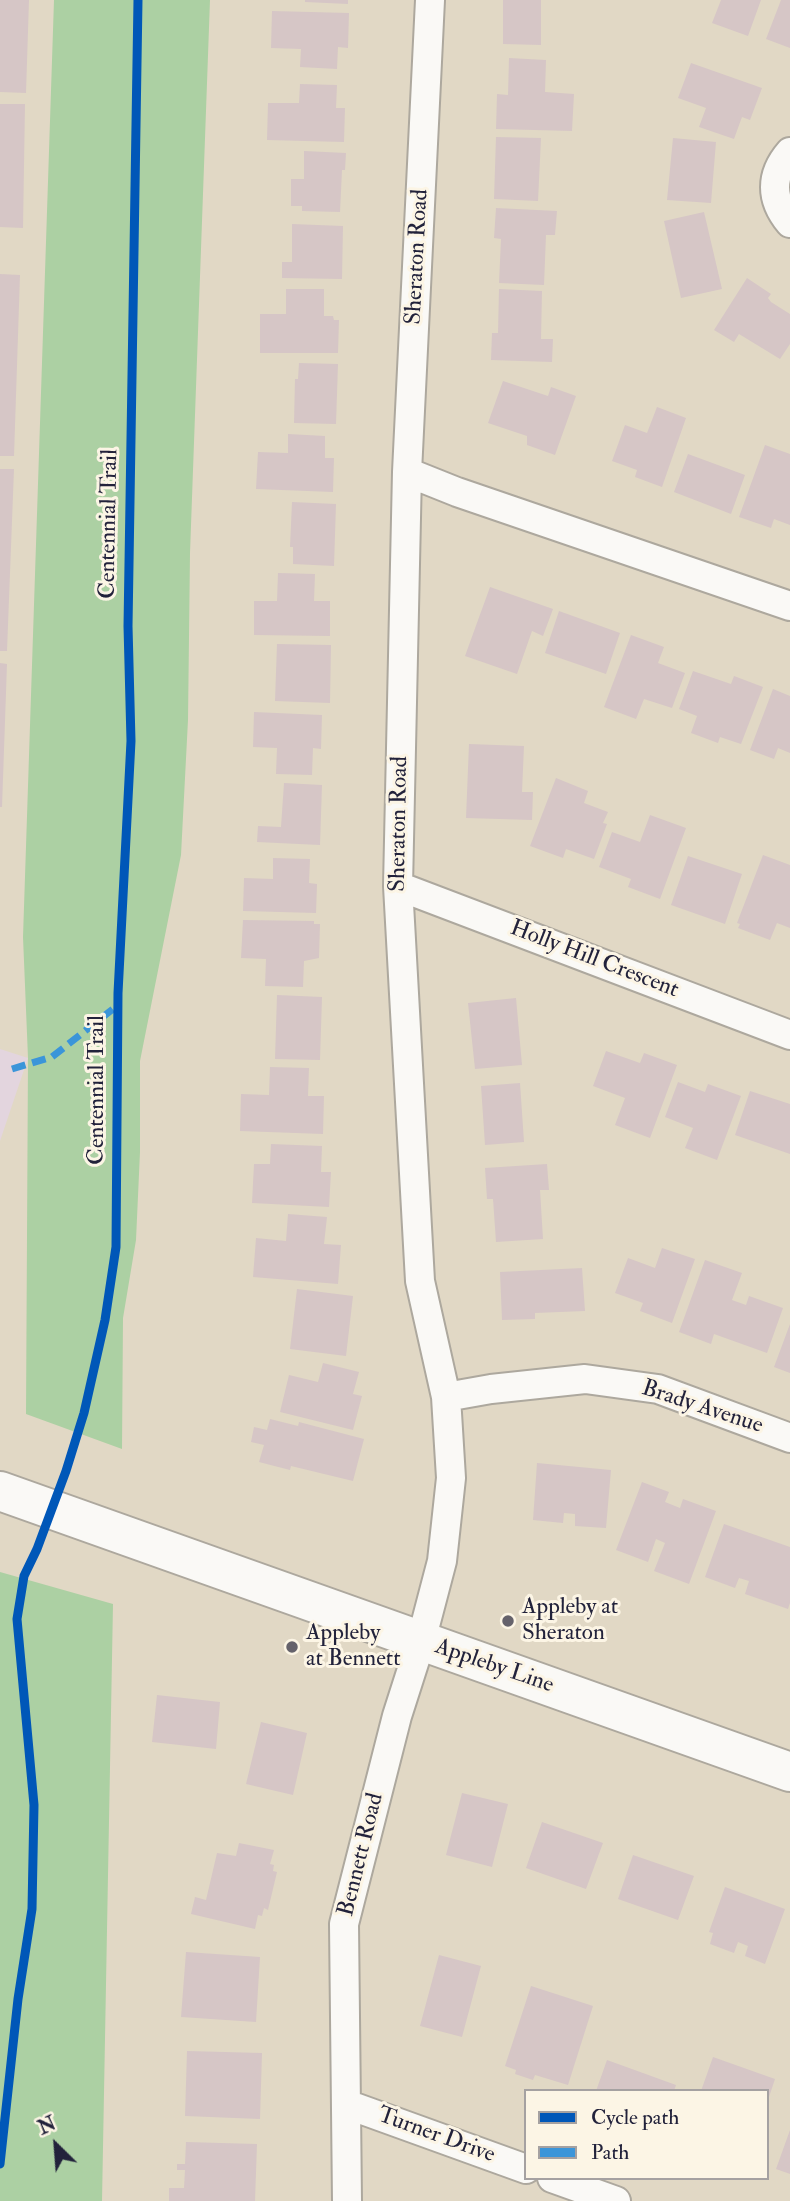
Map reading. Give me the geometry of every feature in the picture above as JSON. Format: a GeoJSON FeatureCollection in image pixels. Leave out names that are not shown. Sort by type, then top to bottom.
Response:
{"type":"FeatureCollection","features":[{"type":"Feature","properties":{"kind":"main road","name":"Appleby Line"},"geometry":{"type":"LineString","coordinates":[[0,1491],[790,1772]]}},
{"type":"Feature","properties":{"kind":"street","name":"Sheraton Road"},"geometry":{"type":"LineString","coordinates":[[421,1641],[442,1561],[451,1478],[446,1397],[420,1281],[398,886],[407,472],[430,0]]}},
{"type":"Feature","properties":{"kind":"street"},"geometry":{"type":"LineString","coordinates":[[790,152],[780,164],[775,179],[775,195],[779,209],[790,223]]}},
{"type":"Feature","properties":{"kind":"street"},"geometry":{"type":"LineString","coordinates":[[407,472],[457,492],[790,607]]}},
{"type":"Feature","properties":{"kind":"street","name":"Holly Hill Crescent"},"geometry":{"type":"LineString","coordinates":[[398,886],[790,1035]]}},
{"type":"Feature","properties":{"kind":"street","name":"Brady Avenue"},"geometry":{"type":"LineString","coordinates":[[446,1397],[584,1378],[658,1389],[790,1438]]}},
{"type":"Feature","properties":{"kind":"street","name":"Bennett Road"},"geometry":{"type":"LineString","coordinates":[[347,2201],[344,1924],[397,1716],[421,1641]]}},
{"type":"Feature","properties":{"kind":"street","name":"Turner Drive"},"geometry":{"type":"LineString","coordinates":[[346,2104],[524,2168]]}},
{"type":"Feature","properties":{"kind":"street"},"geometry":{"type":"LineString","coordinates":[[557,2180],[615,2201]]}},
{"type":"Feature","properties":{"kind":"shaded area"},"geometry":{"type":"Polygon","coordinates":[[[0,1049],[28,1058],[0,1141],[0,1049]]]}},
{"type":"Feature","properties":{"kind":"green space"},"geometry":{"type":"Polygon","coordinates":[[[54,0],[210,0],[190,553],[188,720],[181,855],[140,1061],[136,1240],[123,1318],[122,1449],[26,1414],[28,1058],[23,937],[54,0]]]}},
{"type":"Feature","properties":{"kind":"green space"},"geometry":{"type":"Polygon","coordinates":[[[0,1572],[113,1604],[102,2201],[0,2201],[0,1572]]]}},
{"type":"Feature","properties":{"kind":"building"},"geometry":{"type":"Polygon","coordinates":[[[0,0],[29,0],[26,93],[0,92],[0,0]]]}},
{"type":"Feature","properties":{"kind":"building"},"geometry":{"type":"Polygon","coordinates":[[[348,0],[348,4],[305,2],[348,0]]]}},
{"type":"Feature","properties":{"kind":"building"},"geometry":{"type":"Polygon","coordinates":[[[503,0],[541,0],[541,45],[503,44],[503,0]]]}},
{"type":"Feature","properties":{"kind":"building"},"geometry":{"type":"Polygon","coordinates":[[[721,0],[761,0],[748,36],[712,23],[721,0]]]}},
{"type":"Feature","properties":{"kind":"building"},"geometry":{"type":"Polygon","coordinates":[[[781,0],[790,0],[790,48],[766,39],[781,0]]]}},
{"type":"Feature","properties":{"kind":"building"},"geometry":{"type":"Polygon","coordinates":[[[272,11],[349,13],[348,48],[338,47],[337,69],[300,67],[301,49],[271,48],[272,11]]]}},
{"type":"Feature","properties":{"kind":"building"},"geometry":{"type":"Polygon","coordinates":[[[509,58],[546,60],[545,92],[574,94],[572,131],[496,129],[497,94],[508,95],[509,58]]]}},
{"type":"Feature","properties":{"kind":"building"},"geometry":{"type":"Polygon","coordinates":[[[691,63],[762,88],[750,120],[742,117],[734,139],[699,127],[706,108],[678,98],[691,63]]]}},
{"type":"Feature","properties":{"kind":"building"},"geometry":{"type":"Polygon","coordinates":[[[300,84],[337,85],[336,108],[345,108],[344,142],[267,140],[268,103],[299,103],[300,84]]]}},
{"type":"Feature","properties":{"kind":"building"},"geometry":{"type":"Polygon","coordinates":[[[0,104],[25,104],[23,228],[0,227],[0,104]]]}},
{"type":"Feature","properties":{"kind":"building"},"geometry":{"type":"Polygon","coordinates":[[[496,137],[541,138],[538,201],[494,199],[496,137]]]}},
{"type":"Feature","properties":{"kind":"building"},"geometry":{"type":"Polygon","coordinates":[[[673,138],[716,142],[711,203],[667,200],[673,138]]]}},
{"type":"Feature","properties":{"kind":"building"},"geometry":{"type":"Polygon","coordinates":[[[304,151],[346,153],[345,170],[342,170],[340,212],[302,211],[302,206],[291,206],[291,179],[304,179],[304,151]]]}},
{"type":"Feature","properties":{"kind":"building"},"geometry":{"type":"Polygon","coordinates":[[[496,208],[557,211],[555,235],[546,235],[544,285],[499,283],[501,239],[494,238],[496,208]]]}},
{"type":"Feature","properties":{"kind":"building"},"geometry":{"type":"Polygon","coordinates":[[[704,212],[722,289],[681,298],[664,221],[704,212]]]}},
{"type":"Feature","properties":{"kind":"building"},"geometry":{"type":"Polygon","coordinates":[[[292,224],[343,226],[342,279],[282,278],[282,262],[292,262],[292,224]]]}},
{"type":"Feature","properties":{"kind":"building"},"geometry":{"type":"Polygon","coordinates":[[[0,274],[20,275],[14,456],[0,456],[0,274]]]}},
{"type":"Feature","properties":{"kind":"building"},"geometry":{"type":"Polygon","coordinates":[[[747,278],[771,294],[768,298],[771,302],[790,314],[790,344],[780,359],[739,334],[734,342],[714,330],[747,278]]]}},
{"type":"Feature","properties":{"kind":"building"},"geometry":{"type":"Polygon","coordinates":[[[286,289],[324,289],[324,316],[333,316],[334,320],[339,320],[338,353],[260,353],[260,314],[286,314],[286,289]]]}},
{"type":"Feature","properties":{"kind":"building"},"geometry":{"type":"Polygon","coordinates":[[[499,289],[542,291],[541,339],[553,339],[552,362],[491,360],[492,333],[498,333],[499,289]]]}},
{"type":"Feature","properties":{"kind":"building"},"geometry":{"type":"Polygon","coordinates":[[[299,363],[338,364],[336,424],[294,423],[295,379],[298,379],[299,363]]]}},
{"type":"Feature","properties":{"kind":"building"},"geometry":{"type":"Polygon","coordinates":[[[503,381],[548,396],[551,387],[576,396],[555,455],[527,445],[527,436],[488,423],[503,381]]]}},
{"type":"Feature","properties":{"kind":"building"},"geometry":{"type":"Polygon","coordinates":[[[657,407],[686,418],[662,487],[635,477],[637,470],[612,461],[625,425],[647,433],[657,407]]]}},
{"type":"Feature","properties":{"kind":"building"},"geometry":{"type":"Polygon","coordinates":[[[288,434],[325,436],[325,458],[334,458],[333,492],[256,489],[258,452],[288,453],[288,434]]]}},
{"type":"Feature","properties":{"kind":"building"},"geometry":{"type":"Polygon","coordinates":[[[765,445],[790,454],[790,525],[774,519],[771,528],[739,517],[765,445]]]}},
{"type":"Feature","properties":{"kind":"building"},"geometry":{"type":"Polygon","coordinates":[[[688,454],[745,475],[731,514],[674,492],[688,454]]]}},
{"type":"Feature","properties":{"kind":"building"},"geometry":{"type":"Polygon","coordinates":[[[0,469],[14,469],[7,651],[0,651],[0,469]]]}},
{"type":"Feature","properties":{"kind":"building"},"geometry":{"type":"Polygon","coordinates":[[[292,502],[336,504],[334,566],[293,564],[293,547],[290,547],[292,502]]]}},
{"type":"Feature","properties":{"kind":"building"},"geometry":{"type":"Polygon","coordinates":[[[278,573],[315,574],[314,601],[330,601],[330,636],[254,635],[254,601],[277,601],[278,573]]]}},
{"type":"Feature","properties":{"kind":"building"},"geometry":{"type":"Polygon","coordinates":[[[490,587],[553,609],[543,636],[532,631],[517,674],[465,656],[490,587]]]}},
{"type":"Feature","properties":{"kind":"building"},"geometry":{"type":"Polygon","coordinates":[[[559,611],[620,633],[606,674],[545,653],[559,611]]]}},
{"type":"Feature","properties":{"kind":"building"},"geometry":{"type":"Polygon","coordinates":[[[631,635],[664,647],[658,663],[685,673],[672,708],[644,699],[636,719],[604,707],[631,635]]]}},
{"type":"Feature","properties":{"kind":"building"},"geometry":{"type":"Polygon","coordinates":[[[277,644],[331,645],[330,703],[275,701],[277,644]]]}},
{"type":"Feature","properties":{"kind":"building"},"geometry":{"type":"Polygon","coordinates":[[[0,663],[7,664],[2,807],[0,807],[0,663]]]}},
{"type":"Feature","properties":{"kind":"building"},"geometry":{"type":"Polygon","coordinates":[[[693,671],[731,684],[734,676],[763,687],[741,744],[720,737],[718,743],[691,733],[697,716],[679,709],[693,671]]]}},
{"type":"Feature","properties":{"kind":"building"},"geometry":{"type":"Polygon","coordinates":[[[773,689],[790,696],[790,753],[778,748],[774,759],[750,750],[773,689]]]}},
{"type":"Feature","properties":{"kind":"building"},"geometry":{"type":"Polygon","coordinates":[[[254,712],[322,715],[321,749],[313,748],[312,775],[276,774],[277,748],[253,747],[254,712]]]}},
{"type":"Feature","properties":{"kind":"building"},"geometry":{"type":"Polygon","coordinates":[[[469,744],[524,746],[522,792],[533,792],[532,820],[466,818],[469,744]]]}},
{"type":"Feature","properties":{"kind":"building"},"geometry":{"type":"Polygon","coordinates":[[[556,778],[588,791],[584,803],[608,812],[603,823],[607,824],[594,859],[566,849],[563,858],[530,846],[556,778]]]}},
{"type":"Feature","properties":{"kind":"building"},"geometry":{"type":"Polygon","coordinates":[[[284,783],[322,785],[320,845],[257,842],[258,826],[281,827],[284,783]]]}},
{"type":"Feature","properties":{"kind":"building"},"geometry":{"type":"Polygon","coordinates":[[[650,815],[686,828],[660,899],[628,887],[631,879],[599,867],[612,832],[640,842],[650,815]]]}},
{"type":"Feature","properties":{"kind":"building"},"geometry":{"type":"Polygon","coordinates":[[[763,855],[790,865],[790,928],[777,923],[770,940],[738,928],[740,924],[737,923],[763,855]]]}},
{"type":"Feature","properties":{"kind":"building"},"geometry":{"type":"Polygon","coordinates":[[[688,856],[742,874],[725,924],[671,905],[688,856]]]}},
{"type":"Feature","properties":{"kind":"building"},"geometry":{"type":"Polygon","coordinates":[[[273,858],[310,859],[309,883],[317,884],[316,913],[243,911],[244,878],[273,879],[273,858]]]}},
{"type":"Feature","properties":{"kind":"building"},"geometry":{"type":"Polygon","coordinates":[[[243,920],[314,921],[314,924],[320,924],[319,958],[304,961],[303,987],[265,986],[266,959],[241,958],[243,920]]]}},
{"type":"Feature","properties":{"kind":"building"},"geometry":{"type":"Polygon","coordinates":[[[277,995],[322,997],[320,1060],[275,1059],[277,995]]]}},
{"type":"Feature","properties":{"kind":"building"},"geometry":{"type":"Polygon","coordinates":[[[516,998],[522,1065],[475,1069],[468,1003],[516,998]]]}},
{"type":"Feature","properties":{"kind":"building"},"geometry":{"type":"Polygon","coordinates":[[[606,1051],[640,1063],[644,1053],[677,1065],[650,1138],[615,1125],[625,1098],[593,1086],[606,1051]]]}},
{"type":"Feature","properties":{"kind":"building"},"geometry":{"type":"Polygon","coordinates":[[[270,1067],[309,1068],[308,1096],[324,1096],[323,1134],[240,1131],[241,1094],[269,1095],[270,1067]]]}},
{"type":"Feature","properties":{"kind":"building"},"geometry":{"type":"Polygon","coordinates":[[[678,1082],[705,1092],[708,1084],[741,1096],[717,1160],[685,1148],[693,1128],[665,1117],[678,1082]]]}},
{"type":"Feature","properties":{"kind":"building"},"geometry":{"type":"Polygon","coordinates":[[[520,1083],[524,1142],[485,1145],[481,1086],[520,1083]]]}},
{"type":"Feature","properties":{"kind":"building"},"geometry":{"type":"Polygon","coordinates":[[[750,1091],[790,1104],[790,1154],[735,1135],[750,1091]]]}},
{"type":"Feature","properties":{"kind":"building"},"geometry":{"type":"Polygon","coordinates":[[[271,1144],[322,1146],[321,1172],[331,1172],[329,1207],[252,1203],[254,1164],[270,1164],[271,1144]]]}},
{"type":"Feature","properties":{"kind":"building"},"geometry":{"type":"Polygon","coordinates":[[[547,1164],[549,1190],[540,1190],[543,1239],[496,1242],[493,1199],[487,1199],[485,1168],[547,1164]]]}},
{"type":"Feature","properties":{"kind":"building"},"geometry":{"type":"Polygon","coordinates":[[[288,1214],[327,1217],[324,1244],[341,1245],[338,1284],[253,1277],[256,1238],[286,1241],[288,1214]]]}},
{"type":"Feature","properties":{"kind":"building"},"geometry":{"type":"Polygon","coordinates":[[[662,1248],[695,1259],[672,1323],[640,1311],[643,1303],[615,1293],[628,1258],[655,1268],[662,1248]]]}},
{"type":"Feature","properties":{"kind":"building"},"geometry":{"type":"Polygon","coordinates":[[[705,1260],[742,1273],[732,1300],[746,1305],[749,1296],[783,1308],[767,1353],[714,1334],[711,1344],[679,1332],[705,1260]]]}},
{"type":"Feature","properties":{"kind":"building"},"geometry":{"type":"Polygon","coordinates":[[[582,1268],[585,1311],[535,1313],[535,1319],[502,1320],[500,1272],[582,1268]]]}},
{"type":"Feature","properties":{"kind":"building"},"geometry":{"type":"Polygon","coordinates":[[[297,1289],[353,1296],[346,1356],[290,1349],[297,1289]]]}},
{"type":"Feature","properties":{"kind":"building"},"geometry":{"type":"Polygon","coordinates":[[[790,1324],[790,1373],[774,1367],[790,1324]]]}},
{"type":"Feature","properties":{"kind":"building"},"geometry":{"type":"Polygon","coordinates":[[[323,1363],[359,1372],[353,1394],[362,1396],[353,1430],[280,1412],[289,1375],[318,1382],[323,1363]]]}},
{"type":"Feature","properties":{"kind":"building"},"geometry":{"type":"Polygon","coordinates":[[[270,1419],[298,1426],[299,1422],[364,1439],[353,1481],[291,1466],[290,1470],[259,1462],[264,1445],[251,1442],[254,1427],[267,1430],[270,1419]]]}},
{"type":"Feature","properties":{"kind":"building"},"geometry":{"type":"Polygon","coordinates":[[[537,1463],[611,1470],[606,1528],[575,1526],[575,1514],[564,1513],[563,1523],[533,1520],[537,1463]]]}},
{"type":"Feature","properties":{"kind":"building"},"geometry":{"type":"Polygon","coordinates":[[[642,1482],[669,1492],[665,1502],[680,1508],[683,1499],[716,1511],[689,1584],[654,1571],[665,1543],[656,1539],[648,1562],[616,1550],[642,1482]]]}},
{"type":"Feature","properties":{"kind":"building"},"geometry":{"type":"Polygon","coordinates":[[[724,1524],[790,1547],[788,1609],[745,1594],[749,1581],[739,1578],[735,1588],[705,1577],[724,1524]]]}},
{"type":"Feature","properties":{"kind":"building"},"geometry":{"type":"Polygon","coordinates":[[[157,1695],[220,1702],[216,1749],[152,1742],[157,1695]]]}},
{"type":"Feature","properties":{"kind":"building"},"geometry":{"type":"Polygon","coordinates":[[[261,1722],[307,1733],[293,1795],[246,1784],[261,1722]]]}},
{"type":"Feature","properties":{"kind":"building"},"geometry":{"type":"Polygon","coordinates":[[[462,1793],[508,1804],[492,1867],[446,1855],[462,1793]]]}},
{"type":"Feature","properties":{"kind":"building"},"geometry":{"type":"Polygon","coordinates":[[[542,1822],[603,1843],[586,1889],[526,1868],[542,1822]]]}},
{"type":"Feature","properties":{"kind":"building"},"geometry":{"type":"Polygon","coordinates":[[[239,1843],[274,1850],[270,1864],[274,1865],[273,1871],[277,1872],[268,1910],[264,1908],[262,1916],[258,1915],[255,1929],[191,1914],[195,1897],[206,1900],[217,1853],[236,1856],[239,1843]]]}},
{"type":"Feature","properties":{"kind":"building"},"geometry":{"type":"Polygon","coordinates":[[[633,1855],[694,1876],[678,1920],[618,1899],[633,1855]]]}},
{"type":"Feature","properties":{"kind":"building"},"geometry":{"type":"Polygon","coordinates":[[[725,1887],[785,1909],[765,1964],[745,1956],[748,1946],[738,1942],[734,1953],[710,1944],[713,1933],[709,1932],[725,1887]]]}},
{"type":"Feature","properties":{"kind":"building"},"geometry":{"type":"Polygon","coordinates":[[[186,1952],[260,1957],[256,2022],[181,2017],[186,1952]]]}},
{"type":"Feature","properties":{"kind":"building"},"geometry":{"type":"Polygon","coordinates":[[[439,1955],[481,1966],[462,2037],[420,2026],[439,1955]]]}},
{"type":"Feature","properties":{"kind":"building"},"geometry":{"type":"Polygon","coordinates":[[[531,1986],[593,2006],[568,2085],[535,2075],[533,2080],[515,2074],[516,2070],[505,2066],[531,1986]]]}},
{"type":"Feature","properties":{"kind":"building"},"geometry":{"type":"Polygon","coordinates":[[[187,2051],[262,2053],[260,2119],[185,2116],[187,2051]]]}},
{"type":"Feature","properties":{"kind":"building"},"geometry":{"type":"Polygon","coordinates":[[[713,2057],[775,2079],[769,2097],[769,2089],[702,2089],[713,2057]]]}},
{"type":"Feature","properties":{"kind":"building"},"geometry":{"type":"Polygon","coordinates":[[[607,2060],[676,2085],[675,2089],[597,2089],[607,2060]]]}},
{"type":"Feature","properties":{"kind":"building"},"geometry":{"type":"Polygon","coordinates":[[[790,2130],[790,2174],[776,2169],[790,2130]]]}},
{"type":"Feature","properties":{"kind":"building"},"geometry":{"type":"Polygon","coordinates":[[[186,2142],[257,2144],[255,2201],[169,2201],[169,2188],[184,2188],[185,2170],[177,2170],[177,2164],[185,2164],[186,2142]]]}},
{"type":"Feature","properties":{"kind":"marked path"},"geometry":{"type":"LineString","coordinates":[[12,1069],[52,1057],[118,1005]]}},
{"type":"Feature","properties":{"kind":"cycle path","name":"Centennial Trail"},"geometry":{"type":"LineString","coordinates":[[0,2164],[18,1999],[32,1909],[34,1805],[17,1619],[24,1576],[66,1471],[84,1413],[105,1320],[116,1247],[118,993],[131,741],[128,626],[138,0]]}},
{"type":"Feature","properties":{"kind":"place","name":"Appleby at Sheraton"},"geometry":{"type":"Point","coordinates":[508,1621]}},
{"type":"Feature","properties":{"kind":"place","name":"Appleby at Bennett"},"geometry":{"type":"Point","coordinates":[292,1647]}}]}
